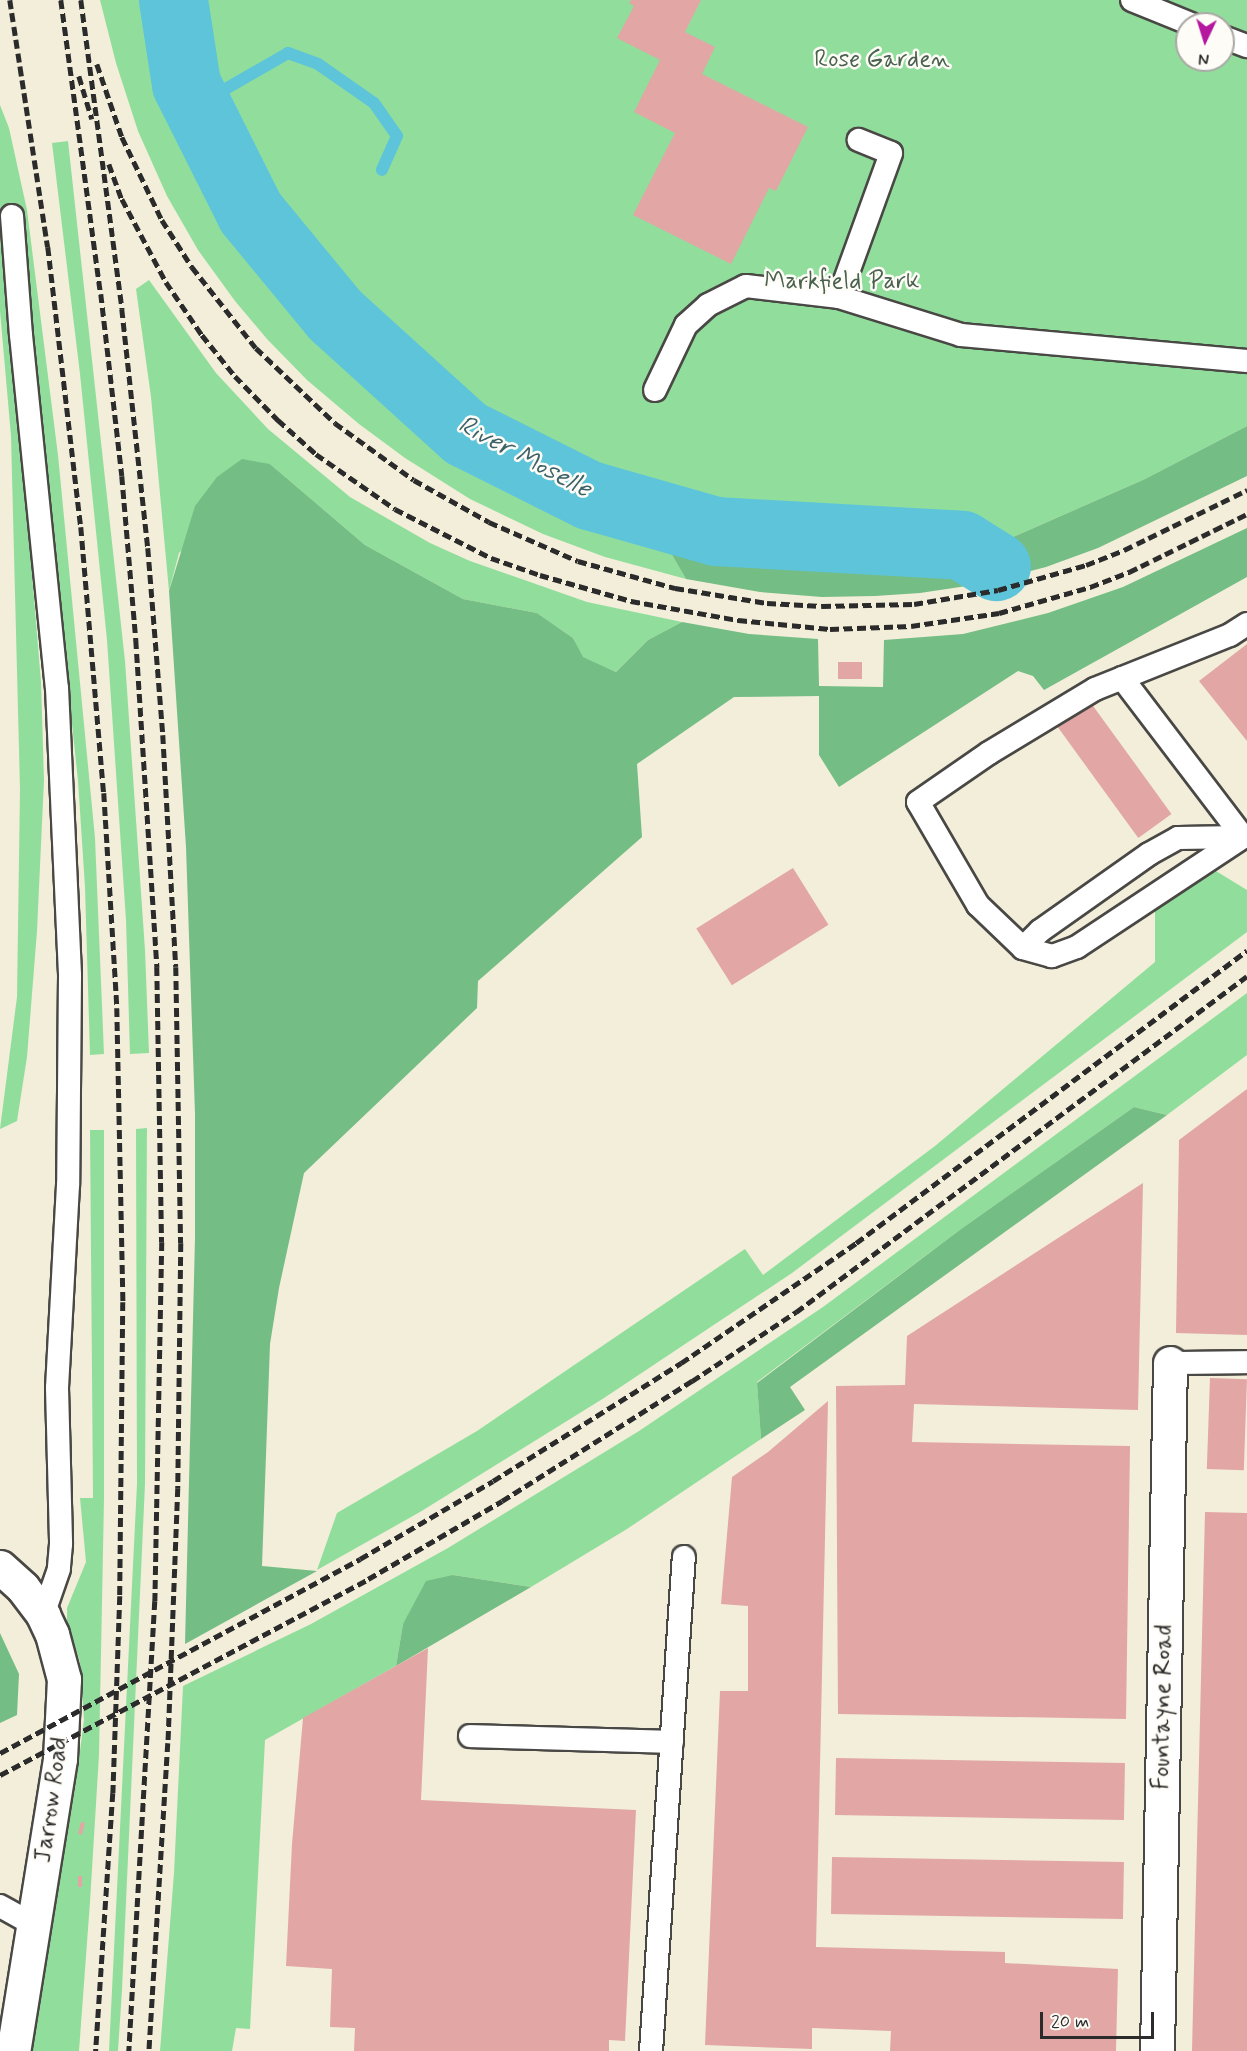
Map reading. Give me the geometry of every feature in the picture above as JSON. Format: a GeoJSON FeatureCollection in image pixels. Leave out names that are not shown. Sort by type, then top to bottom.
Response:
{"type":"FeatureCollection","features":[{"type":"Feature","properties":{"kind":"street","name":"Fountayne Road"},"geometry":{"type":"LineString","coordinates":[[1157,2051],[1170,1364]]}},
{"type":"Feature","properties":{"kind":"street","name":"Jarrow Road"},"geometry":{"type":"LineString","coordinates":[[0,1567],[23,1588],[43,1615],[59,1657],[64,1699],[60,1759],[13,2051]]}},
{"type":"Feature","properties":{"kind":"lane"},"geometry":{"type":"LineString","coordinates":[[1131,0],[1175,18]]}},
{"type":"Feature","properties":{"kind":"lane"},"geometry":{"type":"LineString","coordinates":[[839,297],[891,153],[859,140]]}},
{"type":"Feature","properties":{"kind":"lane"},"geometry":{"type":"LineString","coordinates":[[12,216],[21,335],[57,688],[70,976],[68,1185],[57,1388],[61,1544],[59,1569],[43,1615]]}},
{"type":"Feature","properties":{"kind":"lane"},"geometry":{"type":"LineString","coordinates":[[654,390],[686,325],[708,305],[746,286],[839,297],[961,335],[1247,361]]}},
{"type":"Feature","properties":{"kind":"lane"},"geometry":{"type":"LineString","coordinates":[[1245,837],[1077,946],[1052,956],[1023,948],[978,905],[918,802],[989,753],[1095,689],[1230,635],[1247,624]]}},
{"type":"Feature","properties":{"kind":"lane"},"geometry":{"type":"LineString","coordinates":[[1122,678],[1245,837]]}},
{"type":"Feature","properties":{"kind":"lane"},"geometry":{"type":"LineString","coordinates":[[1023,948],[1040,931],[1149,854],[1178,838],[1245,837]]}},
{"type":"Feature","properties":{"kind":"lane"},"geometry":{"type":"LineString","coordinates":[[1170,1364],[1247,1362]]}},
{"type":"Feature","properties":{"kind":"lane"},"geometry":{"type":"LineString","coordinates":[[651,2051],[684,1557]]}},
{"type":"Feature","properties":{"kind":"lane"},"geometry":{"type":"LineString","coordinates":[[470,1736],[672,1742]]}},
{"type":"Feature","properties":{"kind":"lane"},"geometry":{"type":"LineString","coordinates":[[0,1906],[33,1924]]}},
{"type":"Feature","properties":{"kind":"green space","name":"Markfield Park"},"geometry":{"type":"Polygon","coordinates":[[[100,0],[1247,0],[1247,426],[1145,479],[1013,537],[929,556],[838,565],[713,550],[661,535],[686,579],[605,557],[543,534],[470,499],[405,458],[359,424],[307,380],[267,339],[235,301],[198,250],[167,196],[138,131],[116,63],[100,0]]]}},
{"type":"Feature","properties":{"kind":"green space"},"geometry":{"type":"Polygon","coordinates":[[[0,105],[9,128],[27,210],[58,455],[95,838],[104,1054],[90,1055],[85,887],[78,781],[18,210],[14,358],[41,682],[44,780],[37,931],[27,1057],[17,1121],[0,1129],[17,997],[20,789],[11,436],[0,311],[0,105]]]}},
{"type":"Feature","properties":{"kind":"green space"},"geometry":{"type":"Polygon","coordinates":[[[68,141],[125,661],[145,950],[149,1053],[130,1054],[126,920],[107,640],[80,374],[52,143],[68,141]]]}},
{"type":"Feature","properties":{"kind":"green space"},"geometry":{"type":"Polygon","coordinates":[[[149,280],[216,373],[268,429],[350,497],[430,543],[470,561],[587,602],[682,622],[648,640],[616,672],[582,657],[573,638],[537,613],[463,599],[365,545],[270,464],[179,553],[169,591],[151,397],[136,289],[149,280]]]}},
{"type":"Feature","properties":{"kind":"green space"},"geometry":{"type":"Polygon","coordinates":[[[1247,426],[1247,476],[1098,548],[1046,567],[980,584],[920,593],[875,596],[822,597],[760,592],[686,579],[660,534],[713,550],[838,565],[929,556],[1013,537],[1145,479],[1247,426]]]}},
{"type":"Feature","properties":{"kind":"green space"},"geometry":{"type":"Polygon","coordinates":[[[242,459],[270,464],[365,545],[463,599],[537,613],[573,638],[583,657],[616,672],[648,640],[682,622],[749,634],[818,639],[819,686],[883,687],[884,640],[963,634],[1048,613],[1123,587],[1247,528],[1247,577],[1044,690],[1033,676],[1018,671],[839,787],[819,755],[819,696],[734,697],[637,764],[642,837],[478,981],[477,1008],[304,1173],[279,1288],[270,1344],[262,1566],[317,1571],[185,1644],[195,1238],[195,1114],[186,847],[169,591],[195,506],[217,477],[242,459]]]}},
{"type":"Feature","properties":{"kind":"green space"},"geometry":{"type":"Polygon","coordinates":[[[1211,868],[1247,890],[1247,932],[792,1273],[604,1398],[420,1512],[317,1570],[337,1513],[477,1431],[745,1249],[763,1275],[935,1146],[1155,962],[1155,906],[1211,868]]]}},
{"type":"Feature","properties":{"kind":"green space"},"geometry":{"type":"Polygon","coordinates":[[[1247,993],[1247,1055],[1167,1115],[1134,1107],[961,1229],[757,1382],[761,1439],[627,1529],[531,1587],[453,1575],[403,1624],[396,1666],[265,1740],[250,2029],[236,2028],[232,2051],[160,2051],[174,1873],[183,1686],[311,1624],[448,1548],[639,1431],[823,1307],[1247,993]]]}},
{"type":"Feature","properties":{"kind":"green space"},"geometry":{"type":"Polygon","coordinates":[[[1134,1107],[1167,1115],[790,1387],[805,1410],[761,1439],[757,1383],[961,1229],[1134,1107]]]}},
{"type":"Feature","properties":{"kind":"green space"},"geometry":{"type":"Polygon","coordinates":[[[147,1128],[145,1484],[122,1990],[118,2051],[109,2051],[137,1484],[136,1129],[147,1128]]]}},
{"type":"Feature","properties":{"kind":"green space"},"geometry":{"type":"Polygon","coordinates":[[[90,1130],[104,1130],[104,1499],[99,1755],[90,1902],[79,2051],[31,2051],[76,1782],[84,1720],[80,1662],[67,1622],[67,1608],[86,1562],[80,1498],[93,1498],[90,1130]]]}},
{"type":"Feature","properties":{"kind":"green space"},"geometry":{"type":"Polygon","coordinates":[[[453,1575],[531,1587],[396,1666],[403,1624],[426,1581],[453,1575]]]}},
{"type":"Feature","properties":{"kind":"green space"},"geometry":{"type":"Polygon","coordinates":[[[0,1633],[19,1674],[17,1715],[0,1723],[0,1633]]]}},
{"type":"Feature","properties":{"kind":"building"},"geometry":{"type":"Polygon","coordinates":[[[631,0],[701,0],[685,32],[715,47],[702,74],[808,127],[776,191],[769,188],[731,264],[633,215],[675,133],[634,112],[660,60],[617,38],[634,6],[629,3],[631,0]]]}},
{"type":"Feature","properties":{"kind":"building"},"geometry":{"type":"Polygon","coordinates":[[[1247,644],[1247,741],[1199,681],[1247,644]]]}},
{"type":"Feature","properties":{"kind":"building"},"geometry":{"type":"Polygon","coordinates":[[[838,662],[862,662],[862,679],[838,679],[838,662]]]}},
{"type":"Feature","properties":{"kind":"building"},"geometry":{"type":"Polygon","coordinates":[[[1088,699],[1171,814],[1138,838],[1055,723],[1088,699]]]}},
{"type":"Feature","properties":{"kind":"building"},"geometry":{"type":"Polygon","coordinates":[[[793,868],[829,925],[732,985],[696,928],[793,868]]]}},
{"type":"Feature","properties":{"kind":"building"},"geometry":{"type":"Polygon","coordinates":[[[1247,1089],[1247,1335],[1176,1333],[1179,1140],[1247,1089]]]}},
{"type":"Feature","properties":{"kind":"building"},"geometry":{"type":"Polygon","coordinates":[[[1143,1183],[1138,1410],[914,1404],[912,1442],[1130,1446],[1126,1719],[838,1714],[836,1386],[905,1385],[907,1336],[1143,1183]]]}},
{"type":"Feature","properties":{"kind":"building"},"geometry":{"type":"Polygon","coordinates":[[[1210,1378],[1247,1379],[1244,1470],[1207,1469],[1210,1378]]]}},
{"type":"Feature","properties":{"kind":"building"},"geometry":{"type":"Polygon","coordinates":[[[828,1401],[816,1947],[1005,1952],[1005,1963],[1118,1969],[1116,2051],[890,2051],[891,2031],[812,2028],[812,2049],[705,2045],[720,1691],[748,1691],[748,1606],[721,1604],[732,1477],[768,1452],[828,1401]]]}},
{"type":"Feature","properties":{"kind":"building"},"geometry":{"type":"Polygon","coordinates":[[[1205,1512],[1247,1513],[1247,2051],[1192,2051],[1205,1512]]]}},
{"type":"Feature","properties":{"kind":"building"},"geometry":{"type":"Polygon","coordinates":[[[428,1648],[421,1800],[636,1810],[625,2041],[609,2040],[609,2051],[354,2051],[355,2028],[330,2027],[332,1969],[286,1966],[292,1844],[303,1718],[428,1648]]]}},
{"type":"Feature","properties":{"kind":"building"},"geometry":{"type":"Polygon","coordinates":[[[836,1758],[1125,1763],[1124,1820],[835,1815],[836,1758]]]}},
{"type":"Feature","properties":{"kind":"building"},"geometry":{"type":"Polygon","coordinates":[[[81,1822],[85,1823],[82,1835],[78,1834],[81,1822]]]}},
{"type":"Feature","properties":{"kind":"building"},"geometry":{"type":"Polygon","coordinates":[[[832,1857],[1124,1862],[1123,1919],[831,1914],[832,1857]]]}},
{"type":"Feature","properties":{"kind":"building"},"geometry":{"type":"Polygon","coordinates":[[[78,1876],[82,1876],[82,1887],[78,1887],[78,1876]]]}},
{"type":"Feature","properties":{"kind":"waterway","name":"River Moselle"},"geometry":{"type":"LineString","coordinates":[[173,0],[186,84],[250,212],[335,315],[465,433],[589,495],[715,531],[962,545],[996,566]]}},
{"type":"Feature","properties":{"kind":"waterway"},"geometry":{"type":"LineString","coordinates":[[181,53],[206,87],[222,91],[288,53],[318,64],[374,103],[397,136],[382,170]]}},
{"type":"Feature","properties":{"kind":"railway"},"geometry":{"type":"LineString","coordinates":[[10,0],[48,247],[81,527],[104,793],[117,1008],[123,1302],[120,1596],[113,1793],[96,2051]]}},
{"type":"Feature","properties":{"kind":"railway"},"geometry":{"type":"LineString","coordinates":[[61,0],[101,294],[122,476],[136,640],[157,967],[162,1242],[155,1601],[129,2051]]}},
{"type":"Feature","properties":{"kind":"railway"},"geometry":{"type":"LineString","coordinates":[[81,0],[122,309],[148,548],[163,735],[176,967],[181,1243],[178,1488],[168,1743],[149,2051]]}},
{"type":"Feature","properties":{"kind":"railway"},"geometry":{"type":"LineString","coordinates":[[97,64],[122,137],[162,220],[192,267],[256,348],[335,423],[414,480],[489,522],[578,561],[675,588],[767,603],[822,606],[914,604],[998,590],[1086,565],[1124,550],[1247,490]]}},
{"type":"Feature","properties":{"kind":"railway"},"geometry":{"type":"LineString","coordinates":[[79,76],[92,119]]}},
{"type":"Feature","properties":{"kind":"railway"},"geometry":{"type":"LineString","coordinates":[[109,164],[122,199],[166,282],[202,335],[235,376],[278,420],[316,454],[395,509],[491,558],[540,575],[631,601],[738,620],[830,629],[911,626],[999,613],[1090,587],[1129,572],[1247,514]]}},
{"type":"Feature","properties":{"kind":"railway"},"geometry":{"type":"LineString","coordinates":[[0,1753],[360,1559],[493,1481],[681,1363],[856,1243],[1247,951]]}},
{"type":"Feature","properties":{"kind":"railway"},"geometry":{"type":"LineString","coordinates":[[0,1775],[368,1579],[502,1501],[692,1381],[796,1312],[1247,976]]}},
{"type":"Feature","properties":{"kind":"park label","name":"Rose Garden"},"geometry":{"type":"Point","coordinates":[882,60]}}]}
